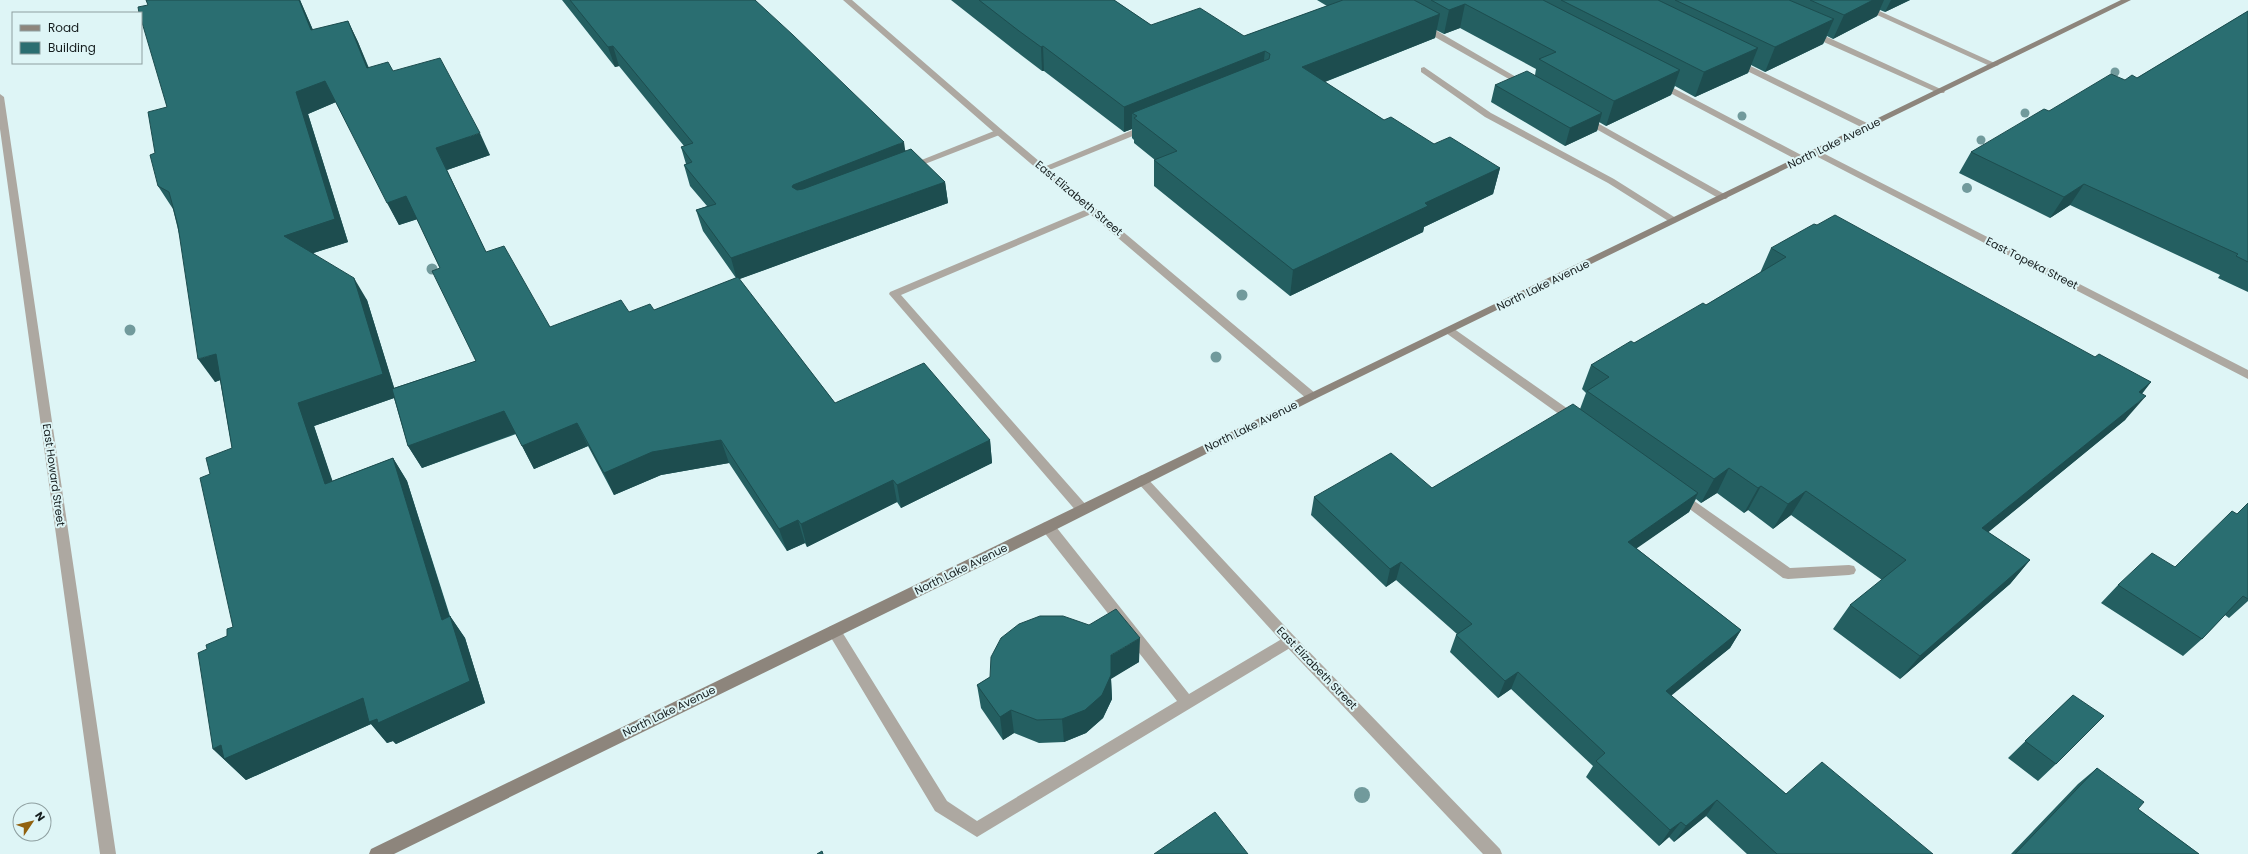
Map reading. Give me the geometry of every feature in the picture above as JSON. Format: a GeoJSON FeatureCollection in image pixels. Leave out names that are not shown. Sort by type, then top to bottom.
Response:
{"type":"FeatureCollection","features":[{"type":"Feature","properties":{"kind":"main road","name":"North Lake Avenue"},"geometry":{"type":"LineString","coordinates":[[376,854],[1048,527],[1311,396],[1450,330],[2127,0]]}},
{"type":"Feature","properties":{"kind":"street","name":"East Elizabeth Street"},"geometry":{"type":"LineString","coordinates":[[847,0],[999,132],[1311,396]]}},
{"type":"Feature","properties":{"kind":"street"},"geometry":{"type":"LineString","coordinates":[[1848,0],[1995,65]]}},
{"type":"Feature","properties":{"kind":"street"},"geometry":{"type":"LineString","coordinates":[[1410,20],[1535,91]]}},
{"type":"Feature","properties":{"kind":"street"},"geometry":{"type":"LineString","coordinates":[[1805,30],[1941,91]]}},
{"type":"Feature","properties":{"kind":"street"},"geometry":{"type":"LineString","coordinates":[[1730,60],[1866,126]]}},
{"type":"Feature","properties":{"kind":"street"},"geometry":{"type":"LineString","coordinates":[[1424,70],[1488,115],[1611,181],[1674,220]]}},
{"type":"Feature","properties":{"kind":"street"},"geometry":{"type":"LineString","coordinates":[[1654,81],[1802,158]]}},
{"type":"Feature","properties":{"kind":"street","name":"East Howard Street"},"geometry":{"type":"LineString","coordinates":[[0,97],[108,854]]}},
{"type":"Feature","properties":{"kind":"street"},"geometry":{"type":"LineString","coordinates":[[1577,114],[1723,197]]}},
{"type":"Feature","properties":{"kind":"street"},"geometry":{"type":"LineString","coordinates":[[1044,169],[1154,124]]}},
{"type":"Feature","properties":{"kind":"street"},"geometry":{"type":"LineString","coordinates":[[897,171],[999,132]]}},
{"type":"Feature","properties":{"kind":"street","name":"East Topeka Street"},"geometry":{"type":"LineString","coordinates":[[1815,152],[2248,375]]}},
{"type":"Feature","properties":{"kind":"street"},"geometry":{"type":"LineString","coordinates":[[1082,509],[894,294],[1092,210]]}},
{"type":"Feature","properties":{"kind":"street"},"geometry":{"type":"LineString","coordinates":[[1450,330],[1584,426]]}},
{"type":"Feature","properties":{"kind":"street","name":"East Elizabeth Street"},"geometry":{"type":"LineString","coordinates":[[1142,480],[1290,641],[1494,854]]}},
{"type":"Feature","properties":{"kind":"street"},"geometry":{"type":"LineString","coordinates":[[1667,487],[1788,574],[1849,570]]}},
{"type":"Feature","properties":{"kind":"street"},"geometry":{"type":"LineString","coordinates":[[1048,527],[1187,703]]}},
{"type":"Feature","properties":{"kind":"street"},"geometry":{"type":"LineString","coordinates":[[834,631],[941,806],[977,830],[1290,641]]}},
{"type":"Feature","properties":{"kind":"building"},"geometry":{"type":"Polygon","coordinates":[[[146,0],[299,0],[311,30],[348,21],[367,68],[388,62],[393,71],[440,58],[480,133],[436,148],[486,252],[504,246],[550,327],[621,300],[629,312],[650,304],[654,310],[738,277],[835,403],[924,363],[990,440],[897,485],[893,480],[801,524],[798,520],[779,529],[721,440],[652,452],[604,473],[577,423],[522,446],[504,411],[408,446],[392,389],[476,361],[432,271],[440,268],[406,196],[387,203],[325,81],[296,92],[335,219],[284,236],[354,278],[383,374],[298,403],[325,484],[393,458],[442,620],[450,616],[470,681],[378,723],[377,719],[369,722],[363,698],[224,759],[221,745],[213,749],[198,653],[207,649],[206,645],[227,636],[227,629],[233,627],[200,478],[210,474],[206,458],[232,448],[216,354],[198,359],[178,226],[169,192],[158,186],[150,155],[155,153],[148,112],[167,107],[142,22],[142,12],[139,12],[138,7],[148,5],[146,0]]]}},
{"type":"Feature","properties":{"kind":"building"},"geometry":{"type":"Polygon","coordinates":[[[570,0],[755,0],[904,142],[793,185],[792,187],[797,190],[803,189],[911,149],[945,182],[731,258],[696,210],[716,204],[684,165],[692,162],[681,147],[693,143],[613,46],[608,47],[570,0]]]}},
{"type":"Feature","properties":{"kind":"building"},"geometry":{"type":"Polygon","coordinates":[[[979,0],[1114,0],[1151,25],[1200,8],[1244,36],[1343,0],[1414,0],[1440,14],[1302,67],[1384,120],[1391,117],[1434,144],[1450,137],[1500,168],[1425,203],[1428,206],[1293,270],[1154,160],[1177,151],[1134,118],[1137,116],[1132,113],[1269,59],[1270,54],[1265,51],[1124,107],[979,0]]]}},
{"type":"Feature","properties":{"kind":"building"},"geometry":{"type":"Polygon","coordinates":[[[1431,0],[1543,0],[1680,70],[1614,101],[1539,59],[1556,52],[1465,4],[1449,10],[1431,0]]]}},
{"type":"Feature","properties":{"kind":"building"},"geometry":{"type":"Polygon","coordinates":[[[1561,0],[1658,0],[1758,48],[1704,72],[1561,0]]]}},
{"type":"Feature","properties":{"kind":"building"},"geometry":{"type":"Polygon","coordinates":[[[1675,0],[1789,0],[1834,19],[1775,47],[1675,0]]]}},
{"type":"Feature","properties":{"kind":"building"},"geometry":{"type":"Polygon","coordinates":[[[1810,0],[1873,0],[1844,15],[1810,0]]]}},
{"type":"Feature","properties":{"kind":"building"},"geometry":{"type":"Polygon","coordinates":[[[2248,11],[2248,262],[2236,256],[2238,254],[2084,184],[2064,197],[1971,152],[2044,109],[2049,111],[2111,74],[2125,80],[2132,75],[2137,78],[2248,11]]]}},
{"type":"Feature","properties":{"kind":"building"},"geometry":{"type":"Polygon","coordinates":[[[1527,71],[1602,113],[1570,128],[1495,85],[1527,71]]]}},
{"type":"Feature","properties":{"kind":"building"},"geometry":{"type":"Polygon","coordinates":[[[1835,215],[2095,357],[2099,354],[2151,382],[2139,392],[2146,396],[1982,528],[2030,560],[1920,656],[1850,605],[1906,560],[1806,491],[1788,504],[1761,486],[1758,488],[1729,468],[1714,479],[1587,391],[1609,377],[1591,365],[1631,341],[1634,343],[1703,303],[1706,305],[1786,257],[1771,248],[1814,224],[1817,225],[1835,215]]]}},
{"type":"Feature","properties":{"kind":"building"},"geometry":{"type":"Polygon","coordinates":[[[1573,404],[1698,493],[1628,542],[1741,630],[1666,691],[1786,794],[1822,762],[1933,854],[1777,854],[1717,800],[1686,826],[1681,822],[1670,830],[1596,761],[1605,753],[1518,672],[1505,681],[1456,635],[1472,624],[1401,562],[1390,569],[1314,497],[1391,453],[1432,488],[1573,404]]]}},
{"type":"Feature","properties":{"kind":"building"},"geometry":{"type":"Polygon","coordinates":[[[2248,503],[2248,599],[2243,596],[2202,639],[2118,585],[2152,553],[2175,567],[2232,511],[2237,514],[2248,503]]]}},
{"type":"Feature","properties":{"kind":"building"},"geometry":{"type":"Polygon","coordinates":[[[1116,609],[1140,638],[1111,655],[1111,675],[1102,695],[1085,710],[1062,719],[1037,720],[1011,710],[1000,717],[977,685],[990,677],[991,657],[1001,638],[1019,624],[1040,616],[1063,616],[1089,625],[1116,609]]]}},
{"type":"Feature","properties":{"kind":"building"},"geometry":{"type":"Polygon","coordinates":[[[2073,695],[2104,716],[2056,764],[2025,741],[2073,695]]]}},
{"type":"Feature","properties":{"kind":"building"},"geometry":{"type":"Polygon","coordinates":[[[2097,768],[2144,802],[2138,809],[2199,854],[2015,854],[2097,768]]]}},
{"type":"Feature","properties":{"kind":"building"},"geometry":{"type":"Polygon","coordinates":[[[1215,812],[1248,854],[1154,854],[1215,812]]]}}]}
